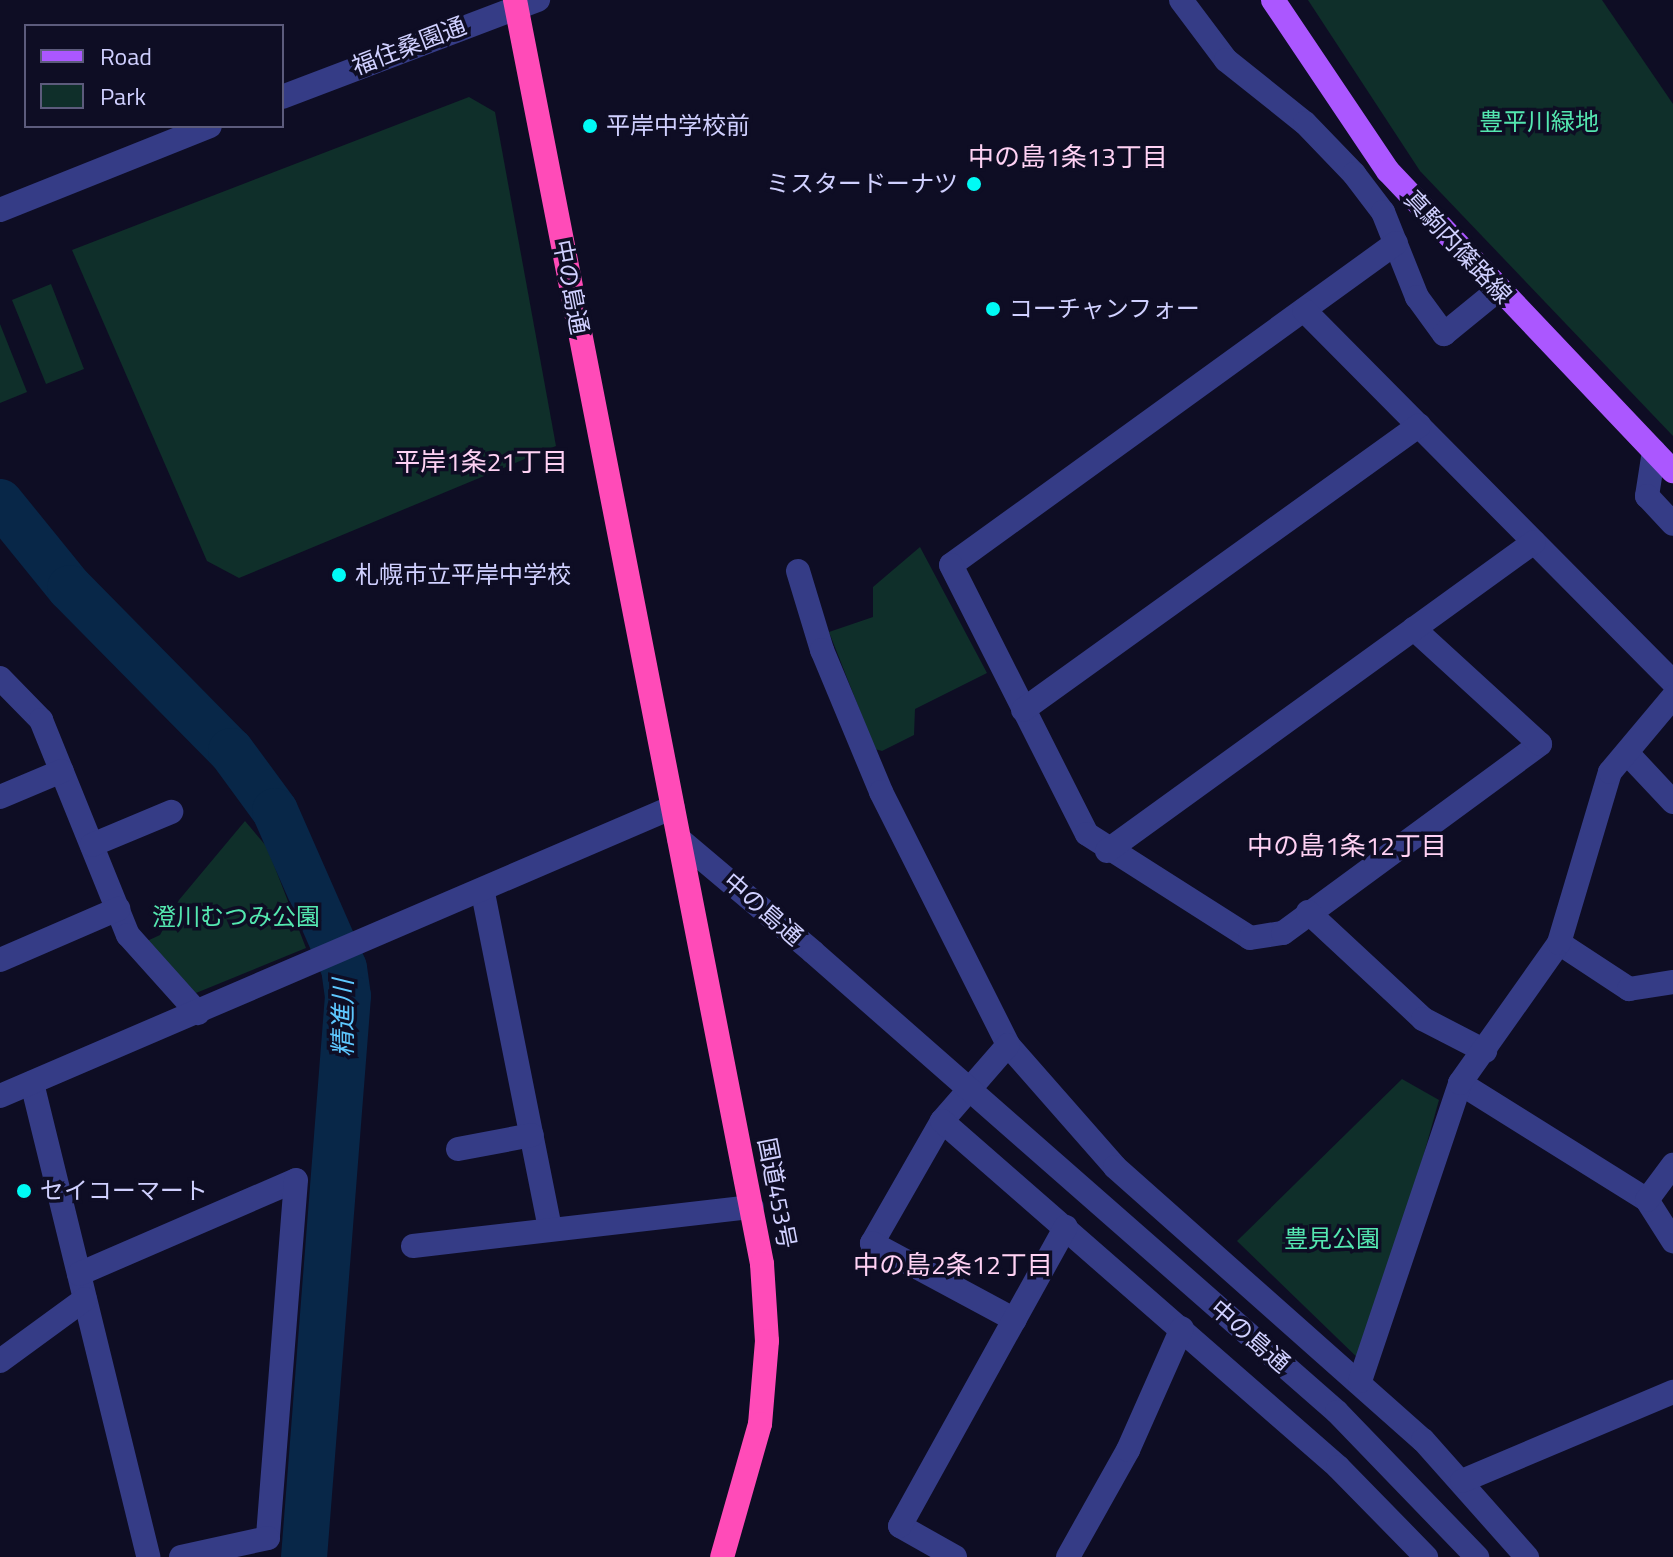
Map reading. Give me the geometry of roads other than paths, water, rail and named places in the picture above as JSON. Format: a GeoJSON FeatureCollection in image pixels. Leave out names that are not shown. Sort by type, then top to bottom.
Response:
{"type":"FeatureCollection","features":[{"type":"Feature","properties":{"kind":"highway","name":"中の島通"},"geometry":{"type":"LineString","coordinates":[[523,2],[679,839]]}},
{"type":"Feature","properties":{"kind":"highway","name":"国道453号"},"geometry":{"type":"LineString","coordinates":[[679,839],[752,1207],[766,1308],[763,1397],[748,1483],[722,1557]]}},
{"type":"Feature","properties":{"kind":"main road","name":"真駒内篠路線"},"geometry":{"type":"LineString","coordinates":[[1273,0],[1360,136],[1498,290],[1673,471]]}},
{"type":"Feature","properties":{"kind":"street"},"geometry":{"type":"LineString","coordinates":[[1181,0],[1226,60],[1305,123],[1354,174],[1383,212],[1417,297],[1444,334],[1498,290]]}},
{"type":"Feature","properties":{"kind":"street","name":"福住桑園通"},"geometry":{"type":"LineString","coordinates":[[284,96],[523,2]]}},
{"type":"Feature","properties":{"kind":"street"},"geometry":{"type":"LineString","coordinates":[[0,210],[205,128]]}},
{"type":"Feature","properties":{"kind":"street"},"geometry":{"type":"LineString","coordinates":[[1396,243],[951,565],[1087,834],[1107,851],[1250,938],[1283,933],[1540,744],[1414,629]]}},
{"type":"Feature","properties":{"kind":"street"},"geometry":{"type":"LineString","coordinates":[[1304,310],[1673,682]]}},
{"type":"Feature","properties":{"kind":"street"},"geometry":{"type":"LineString","coordinates":[[1023,710],[1419,425]]}},
{"type":"Feature","properties":{"kind":"street"},"geometry":{"type":"LineString","coordinates":[[1654,451],[1647,496],[1673,524]]}},
{"type":"Feature","properties":{"kind":"street"},"geometry":{"type":"LineString","coordinates":[[1107,851],[1534,542]]}},
{"type":"Feature","properties":{"kind":"street"},"geometry":{"type":"LineString","coordinates":[[798,571],[822,650],[881,792],[1008,1045],[1115,1167],[1360,1381],[1462,1481],[1527,1557]]}},
{"type":"Feature","properties":{"kind":"street"},"geometry":{"type":"LineString","coordinates":[[0,678],[31,705],[62,771],[118,909],[143,958],[198,1013]]}},
{"type":"Feature","properties":{"kind":"street"},"geometry":{"type":"LineString","coordinates":[[1360,1381],[1460,1083],[1559,943],[1610,772],[1673,697]]}},
{"type":"Feature","properties":{"kind":"street"},"geometry":{"type":"LineString","coordinates":[[1628,754],[1673,802]]}},
{"type":"Feature","properties":{"kind":"street"},"geometry":{"type":"LineString","coordinates":[[0,797],[62,771]]}},
{"type":"Feature","properties":{"kind":"street"},"geometry":{"type":"LineString","coordinates":[[0,1096],[483,893],[673,807]]}},
{"type":"Feature","properties":{"kind":"street"},"geometry":{"type":"LineString","coordinates":[[92,845],[171,812]]}},
{"type":"Feature","properties":{"kind":"street","name":"中の島通"},"geometry":{"type":"LineString","coordinates":[[679,839],[813,952],[1337,1412],[1477,1557]]}},
{"type":"Feature","properties":{"kind":"street"},"geometry":{"type":"LineString","coordinates":[[483,893],[550,1229]]}},
{"type":"Feature","properties":{"kind":"street"},"geometry":{"type":"LineString","coordinates":[[0,960],[118,909]]}},
{"type":"Feature","properties":{"kind":"street"},"geometry":{"type":"LineString","coordinates":[[1308,912],[1423,1019],[1485,1051]]}},
{"type":"Feature","properties":{"kind":"street"},"geometry":{"type":"LineString","coordinates":[[1559,943],[1629,989],[1673,982]]}},
{"type":"Feature","properties":{"kind":"street"},"geometry":{"type":"LineString","coordinates":[[1008,1045],[942,1121],[872,1243],[1015,1320]]}},
{"type":"Feature","properties":{"kind":"street"},"geometry":{"type":"LineString","coordinates":[[32,1083],[148,1557]]}},
{"type":"Feature","properties":{"kind":"street"},"geometry":{"type":"LineString","coordinates":[[1460,1083],[1647,1200],[1673,1241]]}},
{"type":"Feature","properties":{"kind":"street"},"geometry":{"type":"LineString","coordinates":[[942,1121],[1338,1467],[1426,1557]]}},
{"type":"Feature","properties":{"kind":"street"},"geometry":{"type":"LineString","coordinates":[[458,1149],[532,1135]]}},
{"type":"Feature","properties":{"kind":"street"},"geometry":{"type":"LineString","coordinates":[[1647,1200],[1673,1165]]}},
{"type":"Feature","properties":{"kind":"street"},"geometry":{"type":"LineString","coordinates":[[79,1274],[296,1180],[268,1538],[181,1557]]}},
{"type":"Feature","properties":{"kind":"street"},"geometry":{"type":"LineString","coordinates":[[413,1246],[752,1207]]}},
{"type":"Feature","properties":{"kind":"street"},"geometry":{"type":"LineString","coordinates":[[955,1557],[900,1526],[1066,1227]]}},
{"type":"Feature","properties":{"kind":"street"},"geometry":{"type":"LineString","coordinates":[[0,1361],[85,1299]]}},
{"type":"Feature","properties":{"kind":"street"},"geometry":{"type":"LineString","coordinates":[[1068,1557],[1128,1450],[1182,1328]]}},
{"type":"Feature","properties":{"kind":"street"},"geometry":{"type":"LineString","coordinates":[[1462,1481],[1673,1392]]}},
{"type":"Feature","properties":{"kind":"waterway","name":"精進川"},"geometry":{"type":"LineString","coordinates":[[0,502],[70,588],[231,751],[275,811],[344,968],[348,996],[304,1557]]}},
{"type":"Feature","properties":{"kind":"place","name":"平岸中学校前"},"geometry":{"type":"Point","coordinates":[590,126]}},
{"type":"Feature","properties":{"kind":"place","name":"ミスタードーナツ"},"geometry":{"type":"Point","coordinates":[974,184]}},
{"type":"Feature","properties":{"kind":"place","name":"コーチャンフォー"},"geometry":{"type":"Point","coordinates":[993,309]}},
{"type":"Feature","properties":{"kind":"place","name":"札幌市立平岸中学校"},"geometry":{"type":"Point","coordinates":[339,575]}},
{"type":"Feature","properties":{"kind":"place","name":"セイコーマート"},"geometry":{"type":"Point","coordinates":[24,1191]}},
{"type":"Feature","properties":{"kind":"district","name":"中の島1条13丁目"},"geometry":{"type":"Point","coordinates":[1068,157]}},
{"type":"Feature","properties":{"kind":"district","name":"平岸1条21丁目"},"geometry":{"type":"Point","coordinates":[481,462]}},
{"type":"Feature","properties":{"kind":"district","name":"中の島1条12丁目"},"geometry":{"type":"Point","coordinates":[1347,846]}},
{"type":"Feature","properties":{"kind":"district","name":"中の島2条12丁目"},"geometry":{"type":"Point","coordinates":[953,1265]}},
{"type":"Feature","properties":{"kind":"park label","name":"豊平川緑地"},"geometry":{"type":"Point","coordinates":[1539,122]}},
{"type":"Feature","properties":{"kind":"park label","name":"澄川むつみ公園"},"geometry":{"type":"Point","coordinates":[236,917]}},
{"type":"Feature","properties":{"kind":"park label","name":"豊見公園"},"geometry":{"type":"Point","coordinates":[1332,1239]}}]}
